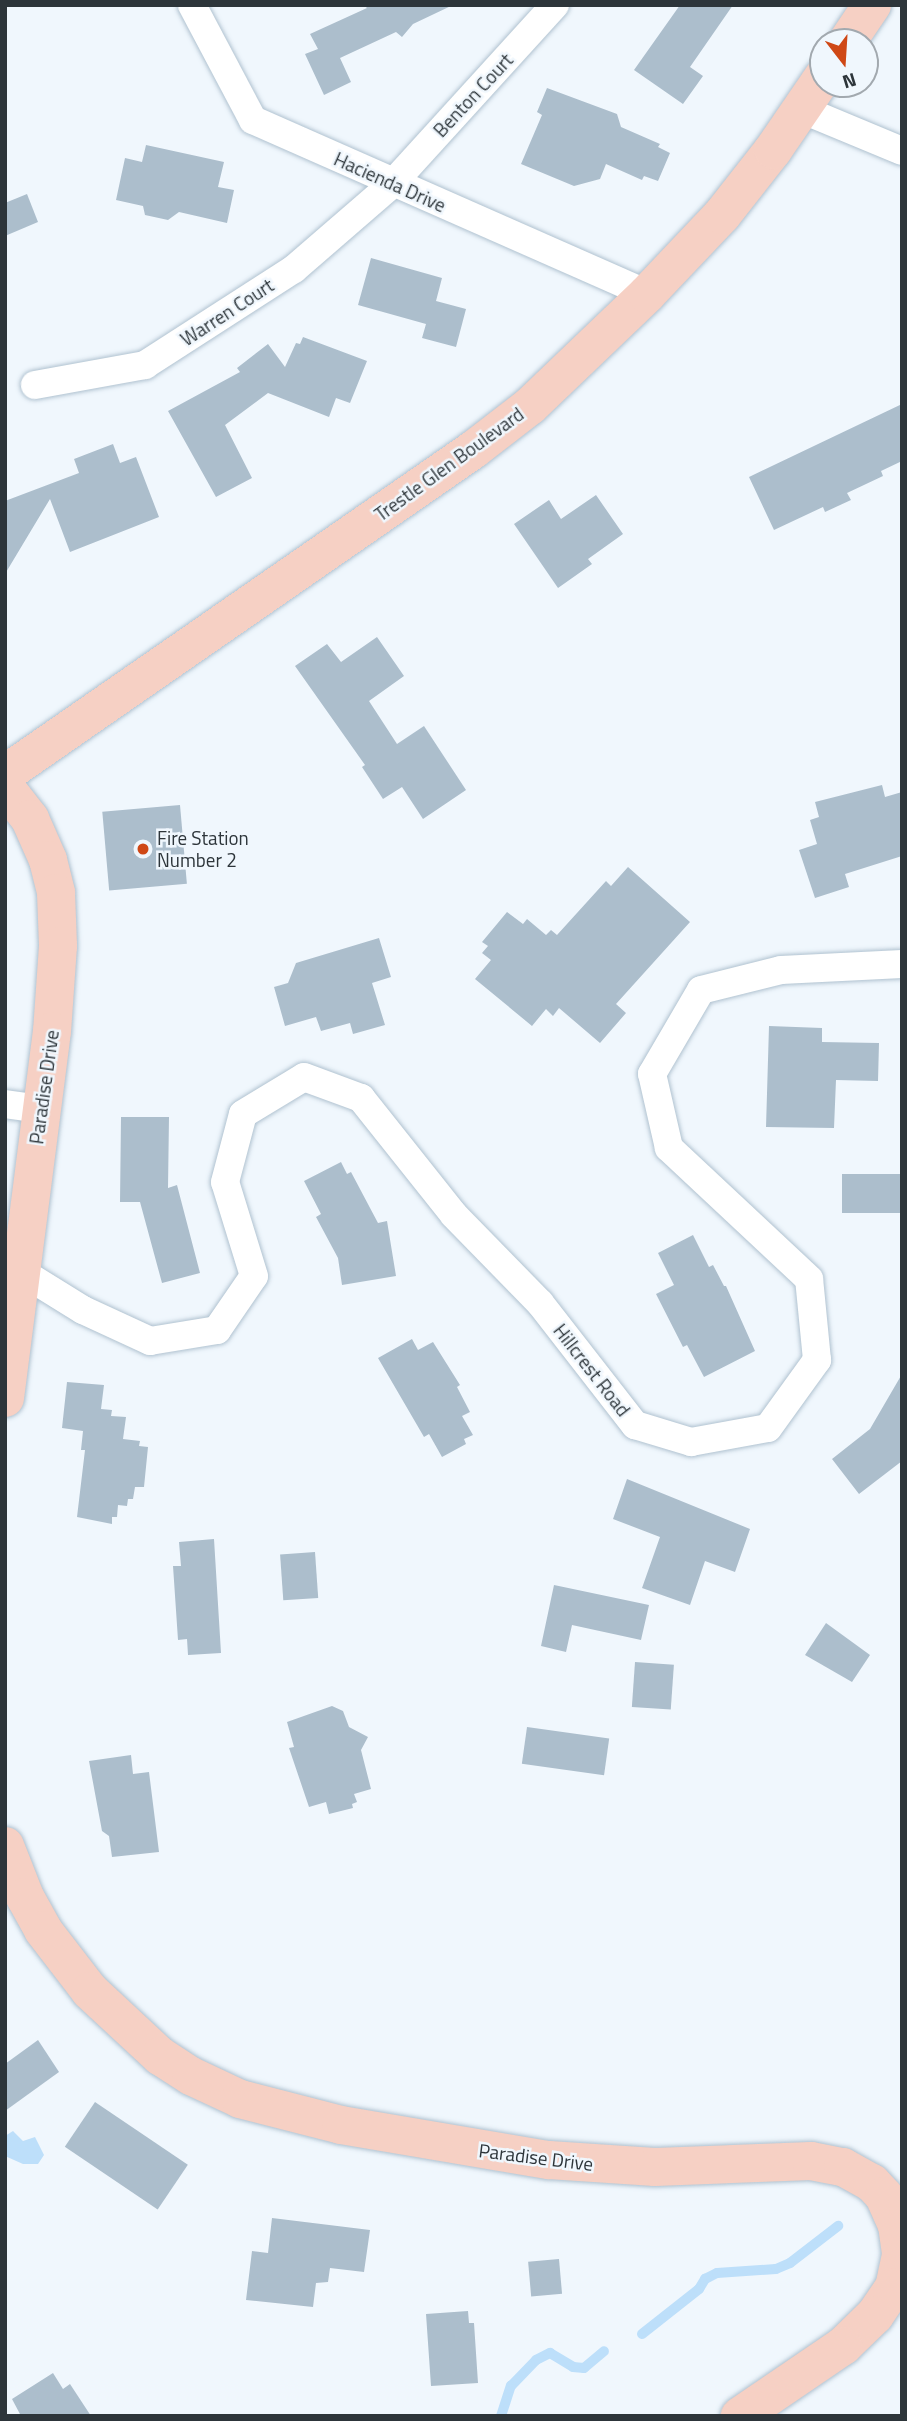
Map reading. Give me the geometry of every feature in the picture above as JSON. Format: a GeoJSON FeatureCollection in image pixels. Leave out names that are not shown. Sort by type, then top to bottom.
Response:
{"type":"FeatureCollection","features":[{"type":"Feature","properties":{"kind":"street","name":"Hacienda Drive"},"geometry":{"type":"LineString","coordinates":[[192,5],[253,120],[392,184],[647,294]]}},
{"type":"Feature","properties":{"kind":"street","name":"Benton Court"},"geometry":{"type":"LineString","coordinates":[[392,184],[555,5]]}},
{"type":"Feature","properties":{"kind":"street"},"geometry":{"type":"LineString","coordinates":[[856,28],[872,5]]}},
{"type":"Feature","properties":{"kind":"street","name":"Trestle Glen Boulevard"},"geometry":{"type":"LineString","coordinates":[[5,774],[473,450],[555,385],[647,294],[731,204],[809,98]]}},
{"type":"Feature","properties":{"kind":"street"},"geometry":{"type":"LineString","coordinates":[[802,109],[902,151]]}},
{"type":"Feature","properties":{"kind":"street","name":"Warren Court"},"geometry":{"type":"LineString","coordinates":[[35,385],[145,365],[294,269],[392,184]]}},
{"type":"Feature","properties":{"kind":"street","name":"Paradise Drive"},"geometry":{"type":"LineString","coordinates":[[5,787],[30,819],[43,845],[57,902],[56,996],[23,1107],[20,1270],[5,1398]]}},
{"type":"Feature","properties":{"kind":"street","name":"Hillcrest Road"},"geometry":{"type":"LineString","coordinates":[[20,1270],[83,1310],[150,1341],[217,1330],[254,1276],[225,1182],[243,1114],[304,1077],[361,1098],[454,1215],[540,1303],[635,1424],[691,1442],[768,1428],[817,1360],[809,1279],[668,1149],[652,1074],[701,990],[781,970],[902,964]]}},
{"type":"Feature","properties":{"kind":"street","name":"Paradise Drive"},"geometry":{"type":"LineString","coordinates":[[5,1846],[24,1897],[43,1930],[90,1991],[160,2056],[191,2076],[240,2099],[355,2128],[549,2160],[643,2167],[776,2161],[827,2162],[857,2172],[872,2183],[884,2196],[897,2225],[901,2255],[894,2287],[876,2315],[843,2346],[740,2416]]}},
{"type":"Feature","properties":{"kind":"water"},"geometry":{"type":"Polygon","coordinates":[[[13,2131],[23,2141],[35,2137],[44,2155],[38,2164],[23,2164],[5,2156],[5,2136],[13,2131]]]}},
{"type":"Feature","properties":{"kind":"building"},"geometry":{"type":"Polygon","coordinates":[[[364,5],[453,5],[413,24],[402,37],[396,32],[340,58],[351,82],[324,95],[305,54],[318,49],[310,34],[367,8],[364,5]]]}},
{"type":"Feature","properties":{"kind":"building"},"geometry":{"type":"Polygon","coordinates":[[[680,5],[733,5],[690,67],[703,76],[683,104],[634,70],[680,5]]]}},
{"type":"Feature","properties":{"kind":"building"},"geometry":{"type":"Polygon","coordinates":[[[547,88],[617,114],[621,127],[660,144],[658,147],[670,153],[658,181],[644,176],[642,180],[606,164],[600,179],[574,186],[521,164],[542,115],[537,112],[547,88]]]}},
{"type":"Feature","properties":{"kind":"building"},"geometry":{"type":"Polygon","coordinates":[[[146,145],[224,162],[218,187],[234,190],[227,223],[179,212],[168,220],[145,215],[143,206],[116,200],[125,158],[142,162],[146,145]]]}},
{"type":"Feature","properties":{"kind":"building"},"geometry":{"type":"Polygon","coordinates":[[[27,194],[38,222],[5,236],[5,203],[27,194]]]}},
{"type":"Feature","properties":{"kind":"building"},"geometry":{"type":"Polygon","coordinates":[[[371,258],[442,278],[436,301],[466,309],[456,347],[422,338],[426,324],[358,305],[371,258]]]}},
{"type":"Feature","properties":{"kind":"building"},"geometry":{"type":"Polygon","coordinates":[[[303,337],[367,361],[350,403],[336,398],[329,417],[268,393],[225,425],[252,478],[216,497],[168,411],[240,372],[237,368],[268,344],[285,367],[296,343],[300,344],[303,337]]]}},
{"type":"Feature","properties":{"kind":"building"},"geometry":{"type":"Polygon","coordinates":[[[902,404],[902,461],[881,471],[883,476],[847,493],[851,500],[825,512],[823,507],[774,530],[749,477],[902,404]]]}},
{"type":"Feature","properties":{"kind":"building"},"geometry":{"type":"Polygon","coordinates":[[[113,444],[120,463],[136,457],[159,517],[70,552],[50,499],[5,574],[5,501],[79,473],[74,459],[113,444]]]}},
{"type":"Feature","properties":{"kind":"building"},"geometry":{"type":"Polygon","coordinates":[[[596,495],[623,534],[588,559],[592,564],[558,588],[514,524],[549,500],[561,519],[596,495]]]}},
{"type":"Feature","properties":{"kind":"building"},"geometry":{"type":"Polygon","coordinates":[[[377,637],[404,676],[369,701],[397,744],[424,726],[466,790],[423,819],[402,787],[383,799],[362,767],[365,765],[295,666],[327,644],[341,662],[377,637]]]}},
{"type":"Feature","properties":{"kind":"building"},"geometry":{"type":"Polygon","coordinates":[[[882,785],[885,797],[902,792],[902,856],[845,874],[849,887],[815,898],[799,850],[817,844],[810,820],[819,817],[815,802],[882,785]]]}},
{"type":"Feature","properties":{"kind":"building"},"geometry":{"type":"Polygon","coordinates":[[[180,805],[187,884],[109,890],[102,812],[180,805]]]}},
{"type":"Feature","properties":{"kind":"building"},"geometry":{"type":"Polygon","coordinates":[[[628,867],[690,922],[616,1004],[626,1013],[600,1043],[559,1008],[553,1016],[546,1009],[532,1026],[475,979],[491,960],[482,953],[488,946],[482,942],[507,912],[523,924],[527,919],[546,935],[551,930],[557,935],[606,881],[611,886],[628,867]]]}},
{"type":"Feature","properties":{"kind":"building"},"geometry":{"type":"Polygon","coordinates":[[[379,938],[391,977],[372,983],[385,1025],[353,1034],[350,1023],[321,1031],[316,1017],[285,1026],[274,987],[288,983],[296,963],[379,938]]]}},
{"type":"Feature","properties":{"kind":"building"},"geometry":{"type":"Polygon","coordinates":[[[769,1026],[822,1028],[822,1042],[879,1043],[878,1081],[836,1080],[834,1128],[766,1127],[769,1026]]]}},
{"type":"Feature","properties":{"kind":"building"},"geometry":{"type":"Polygon","coordinates":[[[121,1117],[169,1117],[168,1188],[177,1185],[200,1273],[162,1283],[140,1202],[120,1202],[121,1117]]]}},
{"type":"Feature","properties":{"kind":"building"},"geometry":{"type":"Polygon","coordinates":[[[341,1162],[347,1174],[351,1172],[378,1223],[387,1221],[396,1276],[342,1285],[338,1258],[316,1217],[321,1214],[304,1181],[341,1162]]]}},
{"type":"Feature","properties":{"kind":"building"},"geometry":{"type":"Polygon","coordinates":[[[842,1174],[902,1174],[902,1213],[842,1213],[842,1174]]]}},
{"type":"Feature","properties":{"kind":"building"},"geometry":{"type":"Polygon","coordinates":[[[693,1235],[709,1267],[713,1265],[726,1286],[755,1351],[704,1377],[687,1345],[683,1347],[656,1294],[674,1285],[658,1253],[693,1235]]]}},
{"type":"Feature","properties":{"kind":"building"},"geometry":{"type":"Polygon","coordinates":[[[412,1339],[418,1350],[433,1342],[460,1385],[457,1387],[470,1412],[462,1416],[473,1435],[464,1439],[466,1444],[442,1457],[429,1434],[424,1437],[378,1358],[412,1339]]]}},
{"type":"Feature","properties":{"kind":"building"},"geometry":{"type":"Polygon","coordinates":[[[902,1374],[902,1461],[859,1494],[832,1459],[870,1429],[902,1374]]]}},
{"type":"Feature","properties":{"kind":"building"},"geometry":{"type":"Polygon","coordinates":[[[67,1382],[104,1385],[101,1409],[112,1410],[111,1416],[126,1417],[123,1439],[140,1441],[139,1446],[148,1447],[144,1487],[135,1487],[133,1499],[128,1499],[127,1506],[118,1505],[117,1517],[112,1517],[112,1524],[77,1517],[85,1450],[81,1450],[83,1431],[62,1428],[67,1382]]]}},
{"type":"Feature","properties":{"kind":"building"},"geometry":{"type":"Polygon","coordinates":[[[627,1479],[750,1529],[735,1572],[705,1561],[690,1605],[642,1588],[660,1537],[613,1519],[627,1479]]]}},
{"type":"Feature","properties":{"kind":"building"},"geometry":{"type":"Polygon","coordinates":[[[214,1539],[221,1653],[188,1655],[187,1639],[178,1640],[173,1566],[181,1566],[179,1542],[214,1539]]]}},
{"type":"Feature","properties":{"kind":"building"},"geometry":{"type":"Polygon","coordinates":[[[315,1552],[318,1598],[283,1600],[280,1554],[315,1552]]]}},
{"type":"Feature","properties":{"kind":"building"},"geometry":{"type":"Polygon","coordinates":[[[554,1585],[649,1605],[641,1640],[572,1625],[566,1652],[541,1646],[554,1585]]]}},
{"type":"Feature","properties":{"kind":"building"},"geometry":{"type":"Polygon","coordinates":[[[826,1623],[870,1655],[852,1682],[805,1655],[826,1623]]]}},
{"type":"Feature","properties":{"kind":"building"},"geometry":{"type":"Polygon","coordinates":[[[635,1662],[674,1665],[671,1710],[632,1707],[635,1662]]]}},
{"type":"Feature","properties":{"kind":"building"},"geometry":{"type":"Polygon","coordinates":[[[332,1706],[343,1711],[349,1727],[368,1737],[361,1750],[371,1789],[354,1794],[357,1802],[352,1804],[353,1808],[329,1814],[326,1802],[309,1807],[289,1748],[294,1747],[287,1722],[332,1706]]]}},
{"type":"Feature","properties":{"kind":"building"},"geometry":{"type":"Polygon","coordinates":[[[527,1727],[609,1739],[604,1775],[522,1764],[527,1727]]]}},
{"type":"Feature","properties":{"kind":"building"},"geometry":{"type":"Polygon","coordinates":[[[131,1755],[133,1774],[149,1772],[159,1852],[112,1857],[109,1836],[102,1831],[89,1761],[131,1755]]]}},
{"type":"Feature","properties":{"kind":"building"},"geometry":{"type":"Polygon","coordinates":[[[38,2040],[59,2072],[5,2111],[5,2064],[38,2040]]]}},
{"type":"Feature","properties":{"kind":"building"},"geometry":{"type":"Polygon","coordinates":[[[95,2102],[188,2165],[158,2209],[65,2147],[95,2102]]]}},
{"type":"Feature","properties":{"kind":"building"},"geometry":{"type":"Polygon","coordinates":[[[272,2218],[370,2230],[364,2272],[330,2268],[328,2282],[316,2283],[313,2307],[246,2300],[252,2251],[268,2253],[272,2218]]]}},
{"type":"Feature","properties":{"kind":"building"},"geometry":{"type":"Polygon","coordinates":[[[559,2259],[562,2294],[531,2297],[528,2262],[559,2259]]]}},
{"type":"Feature","properties":{"kind":"building"},"geometry":{"type":"Polygon","coordinates":[[[468,2311],[469,2323],[474,2323],[478,2383],[431,2386],[426,2314],[468,2311]]]}},
{"type":"Feature","properties":{"kind":"building"},"geometry":{"type":"Polygon","coordinates":[[[53,2373],[63,2389],[70,2384],[91,2416],[21,2416],[12,2399],[53,2373]]]}},
{"type":"Feature","properties":{"kind":"waterway"},"geometry":{"type":"LineString","coordinates":[[642,2334],[699,2289],[705,2279],[717,2273],[776,2269],[790,2263],[838,2226]]}},
{"type":"Feature","properties":{"kind":"waterway"},"geometry":{"type":"LineString","coordinates":[[501,2416],[511,2386],[536,2360],[550,2353],[573,2367],[584,2368],[604,2351]]}},
{"type":"Feature","properties":{"kind":"place","name":"Fire Station Number 2"},"geometry":{"type":"Point","coordinates":[143,849]}}]}
